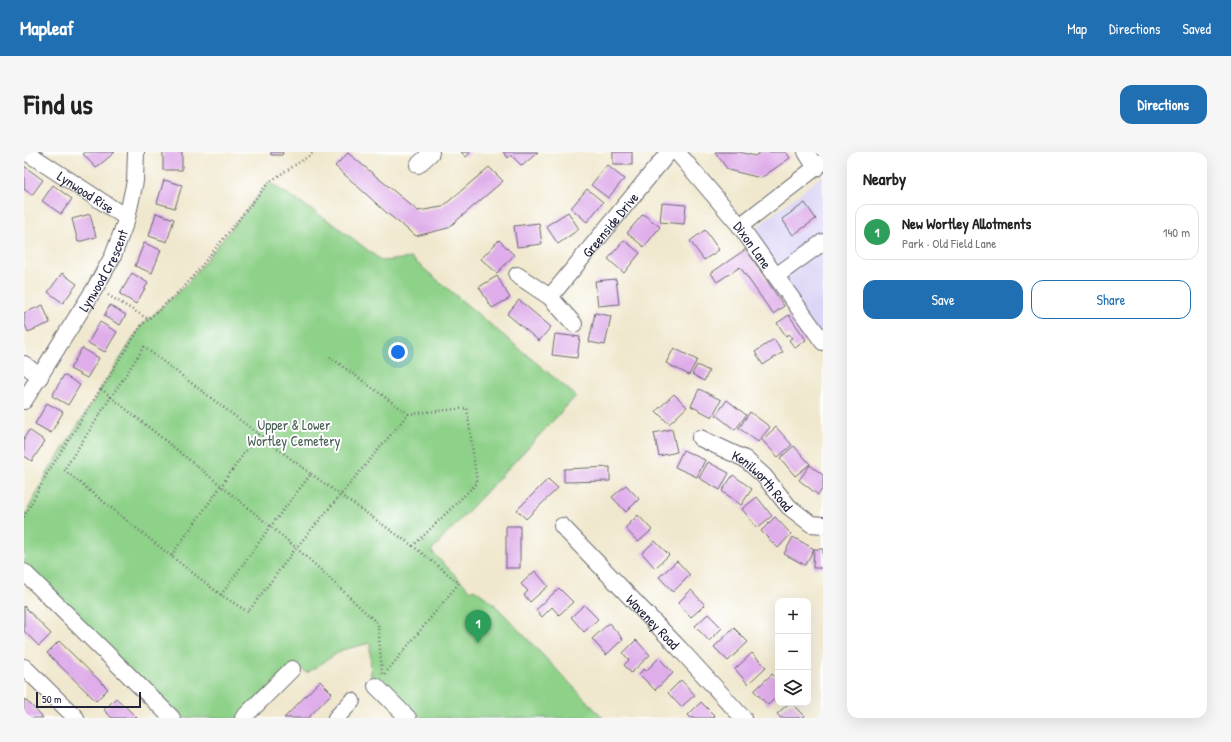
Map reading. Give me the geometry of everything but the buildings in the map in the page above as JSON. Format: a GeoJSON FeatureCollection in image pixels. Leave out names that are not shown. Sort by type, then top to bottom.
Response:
{"type":"FeatureCollection","features":[{"type":"Feature","properties":{"kind":"street","name":"Lynwood Rise"},"geometry":{"type":"LineString","coordinates":[[26,152],[127,218]]}},
{"type":"Feature","properties":{"kind":"street","name":"Lynwood Crescent"},"geometry":{"type":"LineString","coordinates":[[24,401],[95,288],[113,256],[127,218],[135,181],[136,152]]}},
{"type":"Feature","properties":{"kind":"street"},"geometry":{"type":"LineString","coordinates":[[418,165],[431,153],[430,152]]}},
{"type":"Feature","properties":{"kind":"street","name":"Greenside Drive"},"geometry":{"type":"LineString","coordinates":[[550,297],[669,152]]}},
{"type":"Feature","properties":{"kind":"street","name":"Dixon Lane"},"geometry":{"type":"LineString","coordinates":[[677,152],[740,226],[823,342]]}},
{"type":"Feature","properties":{"kind":"street"},"geometry":{"type":"LineString","coordinates":[[740,226],[819,165],[806,152]]}},
{"type":"Feature","properties":{"kind":"street"},"geometry":{"type":"LineString","coordinates":[[776,276],[823,242]]}},
{"type":"Feature","properties":{"kind":"street"},"geometry":{"type":"LineString","coordinates":[[517,275],[550,297],[574,324]]}},
{"type":"Feature","properties":{"kind":"street"},"geometry":{"type":"LineString","coordinates":[[24,364],[40,377]]}},
{"type":"Feature","properties":{"kind":"street","name":"Kenilworth Road"},"geometry":{"type":"LineString","coordinates":[[700,438],[745,459],[764,476],[789,507],[811,524],[823,525]]}},
{"type":"Feature","properties":{"kind":"street","name":"Waveney Road"},"geometry":{"type":"LineString","coordinates":[[562,526],[679,648],[743,718]]}},
{"type":"Feature","properties":{"kind":"street"},"geometry":{"type":"LineString","coordinates":[[24,572],[172,718]]}},
{"type":"Feature","properties":{"kind":"street"},"geometry":{"type":"LineString","coordinates":[[24,667],[76,718]]}},
{"type":"Feature","properties":{"kind":"street"},"geometry":{"type":"LineString","coordinates":[[243,718],[292,669]]}},
{"type":"Feature","properties":{"kind":"street"},"geometry":{"type":"LineString","coordinates":[[376,686],[408,718]]}},
{"type":"Feature","properties":{"kind":"street"},"geometry":{"type":"LineString","coordinates":[[336,718],[352,702]]}},
{"type":"Feature","properties":{"kind":"path"},"geometry":{"type":"LineString","coordinates":[[24,517],[48,472],[141,326],[186,285],[269,182],[315,152]]}},
{"type":"Feature","properties":{"kind":"path"},"geometry":{"type":"LineString","coordinates":[[95,288],[148,319]]}},
{"type":"Feature","properties":{"kind":"path"},"geometry":{"type":"LineString","coordinates":[[100,389],[111,397],[221,485],[296,548],[378,624],[382,677],[459,583],[413,546],[340,495],[311,474],[144,347],[111,397],[64,470],[221,595],[248,612],[296,548],[340,495],[408,414]]}},
{"type":"Feature","properties":{"kind":"path"},"geometry":{"type":"LineString","coordinates":[[330,357],[408,414],[467,408],[477,483],[413,546]]}},
{"type":"Feature","properties":{"kind":"path"},"geometry":{"type":"LineString","coordinates":[[171,556],[258,434]]}},
{"type":"Feature","properties":{"kind":"path"},"geometry":{"type":"LineString","coordinates":[[221,595],[270,527],[311,474]]}},
{"type":"Feature","properties":{"kind":"shaded area"},"geometry":{"type":"Polygon","coordinates":[[[823,175],[823,342],[747,235],[823,175]]]}},
{"type":"Feature","properties":{"kind":"green space","name":"Upper & Lower Wortley Cemetery"},"geometry":{"type":"Polygon","coordinates":[[[269,182],[335,225],[382,261],[411,258],[576,396],[431,551],[471,591],[474,589],[492,602],[603,718],[421,718],[387,685],[371,683],[370,643],[342,650],[307,673],[294,663],[239,718],[175,718],[24,567],[24,517],[48,472],[141,326],[186,285],[269,182]]]}},
{"type":"Feature","properties":{"kind":"place","name":"New Wortley Allotments"},"geometry":{"type":"Point","coordinates":[478,643]}}]}
